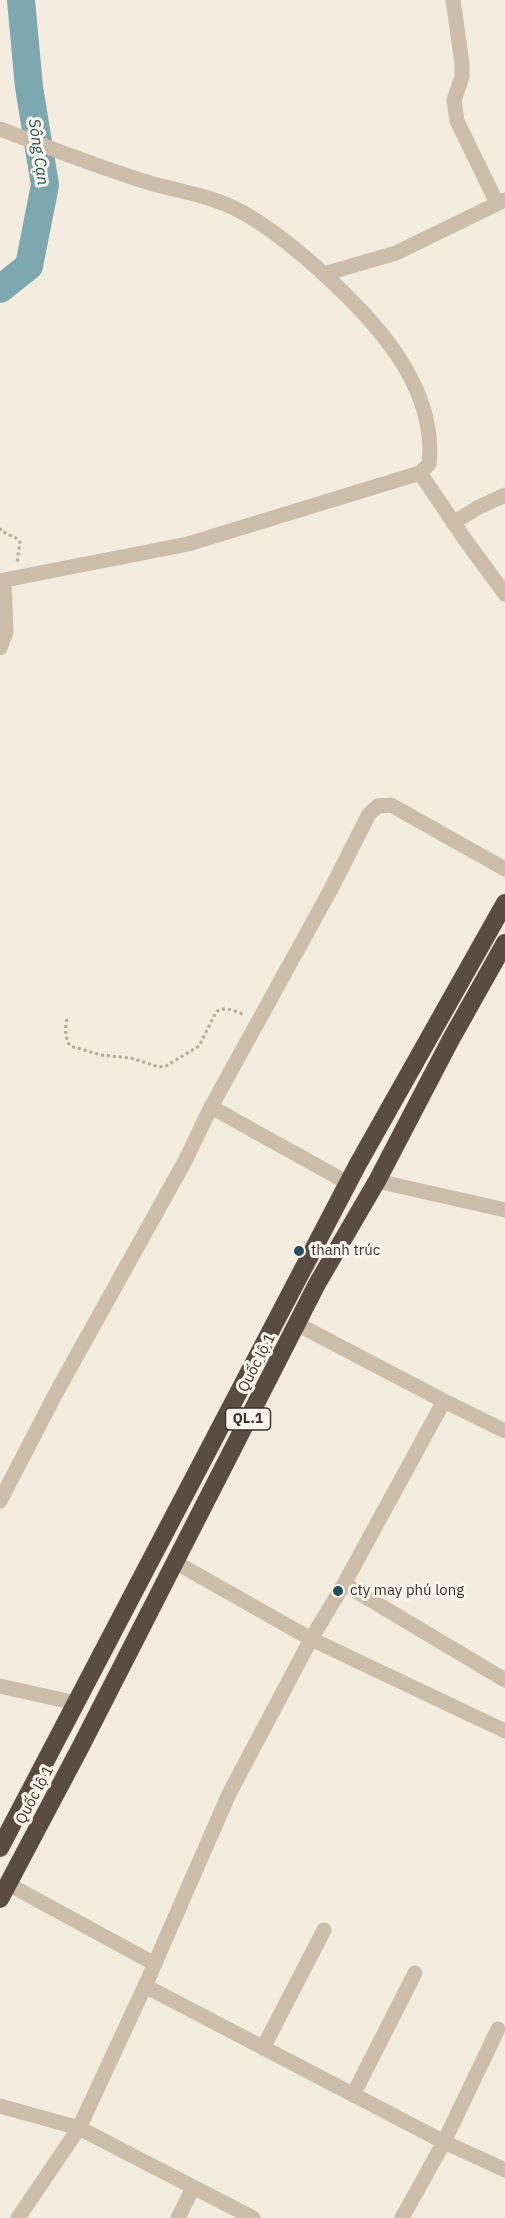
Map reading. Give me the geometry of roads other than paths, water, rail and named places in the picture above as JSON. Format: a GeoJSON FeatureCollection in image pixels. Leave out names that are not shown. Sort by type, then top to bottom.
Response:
{"type":"FeatureCollection","features":[{"type":"Feature","properties":{"kind":"highway","name":"Quốc lộ 1"},"geometry":{"type":"LineString","coordinates":[[0,1848],[348,1183],[505,903]]}},
{"type":"Feature","properties":{"kind":"highway","name":"Quốc lộ 1"},"geometry":{"type":"LineString","coordinates":[[4,1892],[317,1284],[377,1181],[450,1041],[505,943]]}},
{"type":"Feature","properties":{"kind":"street"},"geometry":{"type":"LineString","coordinates":[[324,274],[396,253],[501,202],[457,121],[454,100],[462,77],[462,63],[453,0]]}},
{"type":"Feature","properties":{"kind":"street"},"geometry":{"type":"LineString","coordinates":[[0,129],[149,183],[231,207],[256,220],[297,250],[370,318],[396,352],[428,420],[431,452],[429,464],[420,473],[188,544],[2,581],[6,632],[0,648]]}},
{"type":"Feature","properties":{"kind":"street"},"geometry":{"type":"LineString","coordinates":[[420,473],[453,524],[505,594]]}},
{"type":"Feature","properties":{"kind":"street"},"geometry":{"type":"LineString","coordinates":[[453,524],[477,508],[505,495]]}},
{"type":"Feature","properties":{"kind":"street"},"geometry":{"type":"LineString","coordinates":[[0,1501],[61,1383],[185,1161],[210,1107],[260,1019],[369,814],[378,806],[391,805],[505,869]]}},
{"type":"Feature","properties":{"kind":"street"},"geometry":{"type":"LineString","coordinates":[[210,1107],[348,1183]]}},
{"type":"Feature","properties":{"kind":"street"},"geometry":{"type":"LineString","coordinates":[[377,1181],[505,1210]]}},
{"type":"Feature","properties":{"kind":"street"},"geometry":{"type":"LineString","coordinates":[[297,1324],[505,1431]]}},
{"type":"Feature","properties":{"kind":"street"},"geometry":{"type":"LineString","coordinates":[[18,2218],[79,2128],[155,1964],[229,1794],[311,1639],[344,1584],[444,1401]]}},
{"type":"Feature","properties":{"kind":"street"},"geometry":{"type":"LineString","coordinates":[[175,1562],[311,1639],[505,1731]]}},
{"type":"Feature","properties":{"kind":"street"},"geometry":{"type":"LineString","coordinates":[[344,1584],[505,1680]]}},
{"type":"Feature","properties":{"kind":"street"},"geometry":{"type":"LineString","coordinates":[[0,1686],[76,1703]]}},
{"type":"Feature","properties":{"kind":"street"},"geometry":{"type":"LineString","coordinates":[[4,1892],[155,1964]]}},
{"type":"Feature","properties":{"kind":"street"},"geometry":{"type":"LineString","coordinates":[[263,2048],[324,1930]]}},
{"type":"Feature","properties":{"kind":"street"},"geometry":{"type":"LineString","coordinates":[[353,2095],[415,1973]]}},
{"type":"Feature","properties":{"kind":"street"},"geometry":{"type":"LineString","coordinates":[[145,1986],[444,2142],[505,2170]]}},
{"type":"Feature","properties":{"kind":"street"},"geometry":{"type":"LineString","coordinates":[[402,2218],[444,2142],[498,2030]]}},
{"type":"Feature","properties":{"kind":"street"},"geometry":{"type":"LineString","coordinates":[[0,2106],[79,2128],[253,2218]]}},
{"type":"Feature","properties":{"kind":"street"},"geometry":{"type":"LineString","coordinates":[[178,2218],[194,2187]]}},
{"type":"Feature","properties":{"kind":"waterway","name":"Sông Cạn"},"geometry":{"type":"LineString","coordinates":[[0,289],[29,266],[45,185],[29,87],[21,0]]}},
{"type":"Feature","properties":{"kind":"place","name":"thanh trúc"},"geometry":{"type":"Point","coordinates":[299,1251]}},
{"type":"Feature","properties":{"kind":"place","name":"cty may phú long"},"geometry":{"type":"Point","coordinates":[338,1591]}}]}
